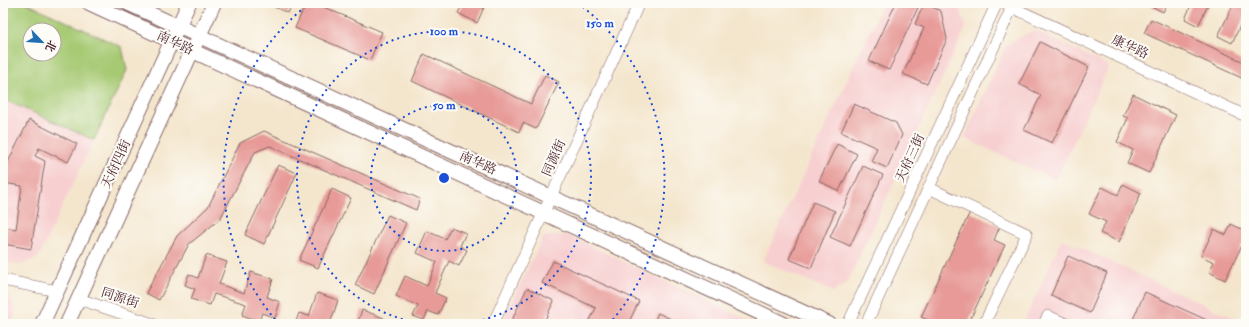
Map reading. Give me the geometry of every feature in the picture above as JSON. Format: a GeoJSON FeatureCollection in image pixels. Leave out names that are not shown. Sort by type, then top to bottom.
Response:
{"type":"FeatureCollection","features":[{"type":"Feature","properties":{"kind":"main road","name":"南华路"},"geometry":{"type":"LineString","coordinates":[[89,3],[784,324]]}},
{"type":"Feature","properties":{"kind":"main road","name":"南华路"},"geometry":{"type":"LineString","coordinates":[[126,3],[829,324]]}},
{"type":"Feature","properties":{"kind":"main road","name":"天府四街"},"geometry":{"type":"LineString","coordinates":[[42,324],[189,3]]}},
{"type":"Feature","properties":{"kind":"main road","name":"天府四街"},"geometry":{"type":"LineString","coordinates":[[67,324],[214,3]]}},
{"type":"Feature","properties":{"kind":"street","name":"同源街"},"geometry":{"type":"LineString","coordinates":[[493,324],[545,213],[639,3]]}},
{"type":"Feature","properties":{"kind":"street","name":"天府三街"},"geometry":{"type":"LineString","coordinates":[[848,324],[997,3]]}},
{"type":"Feature","properties":{"kind":"street","name":"康华路"},"geometry":{"type":"LineString","coordinates":[[1010,4],[1246,116]]}},
{"type":"Feature","properties":{"kind":"street"},"geometry":{"type":"LineString","coordinates":[[866,324],[929,188],[1010,4]]}},
{"type":"Feature","properties":{"kind":"street"},"geometry":{"type":"LineString","coordinates":[[929,188],[1026,234],[984,324]]}},
{"type":"Feature","properties":{"kind":"street"},"geometry":{"type":"LineString","coordinates":[[3,280],[57,291]]}},
{"type":"Feature","properties":{"kind":"street","name":"同源街"},"geometry":{"type":"LineString","coordinates":[[78,299],[153,324]]}},
{"type":"Feature","properties":{"kind":"street"},"geometry":{"type":"LineString","coordinates":[[1044,324],[1048,316],[1066,324]]}},
{"type":"Feature","properties":{"kind":"shaded area"},"geometry":{"type":"Polygon","coordinates":[[[883,3],[958,3],[966,27],[847,283],[833,292],[763,261],[883,3]]]}},
{"type":"Feature","properties":{"kind":"shaded area"},"geometry":{"type":"Polygon","coordinates":[[[1034,30],[1109,66],[1056,180],[964,138],[1006,45],[1034,30]]]}},
{"type":"Feature","properties":{"kind":"shaded area"},"geometry":{"type":"Polygon","coordinates":[[[3,98],[94,140],[38,258],[20,265],[3,261],[3,98]]]}},
{"type":"Feature","properties":{"kind":"shaded area"},"geometry":{"type":"Polygon","coordinates":[[[567,235],[756,324],[501,324],[543,237],[567,235]]]}},
{"type":"Feature","properties":{"kind":"shaded area"},"geometry":{"type":"Polygon","coordinates":[[[1062,239],[1242,322],[1241,324],[1023,324],[1062,239]]]}},
{"type":"Feature","properties":{"kind":"shaded area"},"geometry":{"type":"Polygon","coordinates":[[[3,290],[7,291],[16,313],[11,324],[3,324],[3,290]]]}},
{"type":"Feature","properties":{"kind":"green space"},"geometry":{"type":"Polygon","coordinates":[[[3,3],[26,3],[122,47],[127,70],[94,140],[3,99],[3,3]]]}},
{"type":"Feature","properties":{"kind":"building"},"geometry":{"type":"Polygon","coordinates":[[[265,3],[293,3],[288,13],[265,3]]]}},
{"type":"Feature","properties":{"kind":"building"},"geometry":{"type":"Polygon","coordinates":[[[306,3],[314,3],[382,32],[370,60],[295,28],[306,3]]]}},
{"type":"Feature","properties":{"kind":"building"},"geometry":{"type":"Polygon","coordinates":[[[463,3],[486,3],[477,23],[458,13],[463,3]]]}},
{"type":"Feature","properties":{"kind":"building"},"geometry":{"type":"Polygon","coordinates":[[[896,3],[920,3],[889,70],[869,61],[896,3]]]}},
{"type":"Feature","properties":{"kind":"building"},"geometry":{"type":"Polygon","coordinates":[[[1150,3],[1167,3],[1163,12],[1149,5],[1150,3]]]}},
{"type":"Feature","properties":{"kind":"building"},"geometry":{"type":"Polygon","coordinates":[[[1192,3],[1209,3],[1198,26],[1185,19],[1192,3]]]}},
{"type":"Feature","properties":{"kind":"building"},"geometry":{"type":"Polygon","coordinates":[[[1234,3],[1246,3],[1246,13],[1232,43],[1218,36],[1234,3]]]}},
{"type":"Feature","properties":{"kind":"building"},"geometry":{"type":"Polygon","coordinates":[[[924,4],[941,11],[947,39],[927,84],[903,74],[924,28],[915,24],[924,4]]]}},
{"type":"Feature","properties":{"kind":"building"},"geometry":{"type":"Polygon","coordinates":[[[1151,19],[1246,63],[1246,80],[1144,33],[1151,19]]]}},
{"type":"Feature","properties":{"kind":"building"},"geometry":{"type":"Polygon","coordinates":[[[1040,42],[1089,67],[1052,143],[1024,130],[1041,95],[1019,84],[1040,42]]]}},
{"type":"Feature","properties":{"kind":"building"},"geometry":{"type":"Polygon","coordinates":[[[424,54],[531,104],[545,75],[559,82],[536,129],[523,123],[519,132],[412,81],[424,54]]]}},
{"type":"Feature","properties":{"kind":"building"},"geometry":{"type":"Polygon","coordinates":[[[1133,94],[1176,115],[1149,173],[1127,163],[1133,150],[1117,142],[1128,118],[1123,116],[1133,94]]]}},
{"type":"Feature","properties":{"kind":"building"},"geometry":{"type":"Polygon","coordinates":[[[854,104],[896,123],[902,135],[887,168],[871,161],[877,148],[841,132],[854,104]]]}},
{"type":"Feature","properties":{"kind":"building"},"geometry":{"type":"Polygon","coordinates":[[[29,120],[77,144],[68,162],[39,148],[35,156],[45,161],[31,249],[3,244],[3,227],[16,229],[22,186],[3,183],[3,172],[29,120]]]}},
{"type":"Feature","properties":{"kind":"building"},"geometry":{"type":"Polygon","coordinates":[[[264,131],[420,199],[416,210],[270,146],[255,152],[220,219],[189,244],[159,300],[146,293],[177,236],[208,207],[240,143],[264,131]]]}},
{"type":"Feature","properties":{"kind":"building"},"geometry":{"type":"Polygon","coordinates":[[[837,144],[857,154],[839,191],[819,181],[837,144]]]}},
{"type":"Feature","properties":{"kind":"building"},"geometry":{"type":"Polygon","coordinates":[[[278,165],[297,173],[264,244],[245,235],[278,165]]]}},
{"type":"Feature","properties":{"kind":"building"},"geometry":{"type":"Polygon","coordinates":[[[863,166],[883,175],[850,246],[830,237],[863,166]]]}},
{"type":"Feature","properties":{"kind":"building"},"geometry":{"type":"Polygon","coordinates":[[[1123,184],[1141,193],[1119,242],[1100,233],[1106,222],[1089,214],[1102,187],[1118,195],[1123,184]]]}},
{"type":"Feature","properties":{"kind":"building"},"geometry":{"type":"Polygon","coordinates":[[[332,189],[351,198],[318,268],[299,260],[332,189]]]}},
{"type":"Feature","properties":{"kind":"building"},"geometry":{"type":"Polygon","coordinates":[[[813,202],[835,211],[811,268],[789,259],[813,202]]]}},
{"type":"Feature","properties":{"kind":"building"},"geometry":{"type":"Polygon","coordinates":[[[970,212],[1000,226],[994,240],[1005,245],[968,324],[936,324],[921,317],[970,212]]]}},
{"type":"Feature","properties":{"kind":"building"},"geometry":{"type":"Polygon","coordinates":[[[388,215],[406,223],[374,294],[355,285],[388,215]]]}},
{"type":"Feature","properties":{"kind":"building"},"geometry":{"type":"Polygon","coordinates":[[[1231,224],[1246,231],[1246,237],[1225,280],[1209,272],[1214,262],[1201,256],[1214,229],[1226,235],[1231,224]]]}},
{"type":"Feature","properties":{"kind":"building"},"geometry":{"type":"Polygon","coordinates":[[[451,227],[466,233],[460,246],[467,250],[459,266],[449,261],[435,293],[446,298],[438,315],[428,311],[424,320],[413,316],[418,306],[396,296],[405,276],[427,286],[437,262],[417,253],[427,231],[445,239],[451,227]]]}},
{"type":"Feature","properties":{"kind":"building"},"geometry":{"type":"Polygon","coordinates":[[[206,255],[227,262],[219,284],[244,293],[251,272],[273,279],[267,297],[280,302],[275,318],[262,313],[259,321],[242,315],[246,304],[214,294],[210,305],[191,299],[195,289],[185,285],[189,274],[198,278],[206,255]]]}},
{"type":"Feature","properties":{"kind":"building"},"geometry":{"type":"Polygon","coordinates":[[[1068,256],[1107,273],[1090,313],[1051,295],[1068,256]]]}},
{"type":"Feature","properties":{"kind":"building"},"geometry":{"type":"Polygon","coordinates":[[[553,261],[639,301],[628,324],[588,324],[596,308],[542,283],[553,261]]]}},
{"type":"Feature","properties":{"kind":"building"},"geometry":{"type":"Polygon","coordinates":[[[527,288],[554,301],[543,324],[510,324],[527,288]]]}},
{"type":"Feature","properties":{"kind":"building"},"geometry":{"type":"Polygon","coordinates":[[[1145,292],[1209,321],[1208,324],[1131,324],[1145,292]]]}},
{"type":"Feature","properties":{"kind":"building"},"geometry":{"type":"Polygon","coordinates":[[[317,293],[338,300],[330,324],[295,324],[299,313],[309,316],[317,293]]]}},
{"type":"Feature","properties":{"kind":"building"},"geometry":{"type":"Polygon","coordinates":[[[362,310],[384,318],[382,324],[357,324],[362,310]]]}},
{"type":"Feature","properties":{"kind":"building"},"geometry":{"type":"Polygon","coordinates":[[[658,313],[681,324],[653,324],[658,313]]]}}]}
